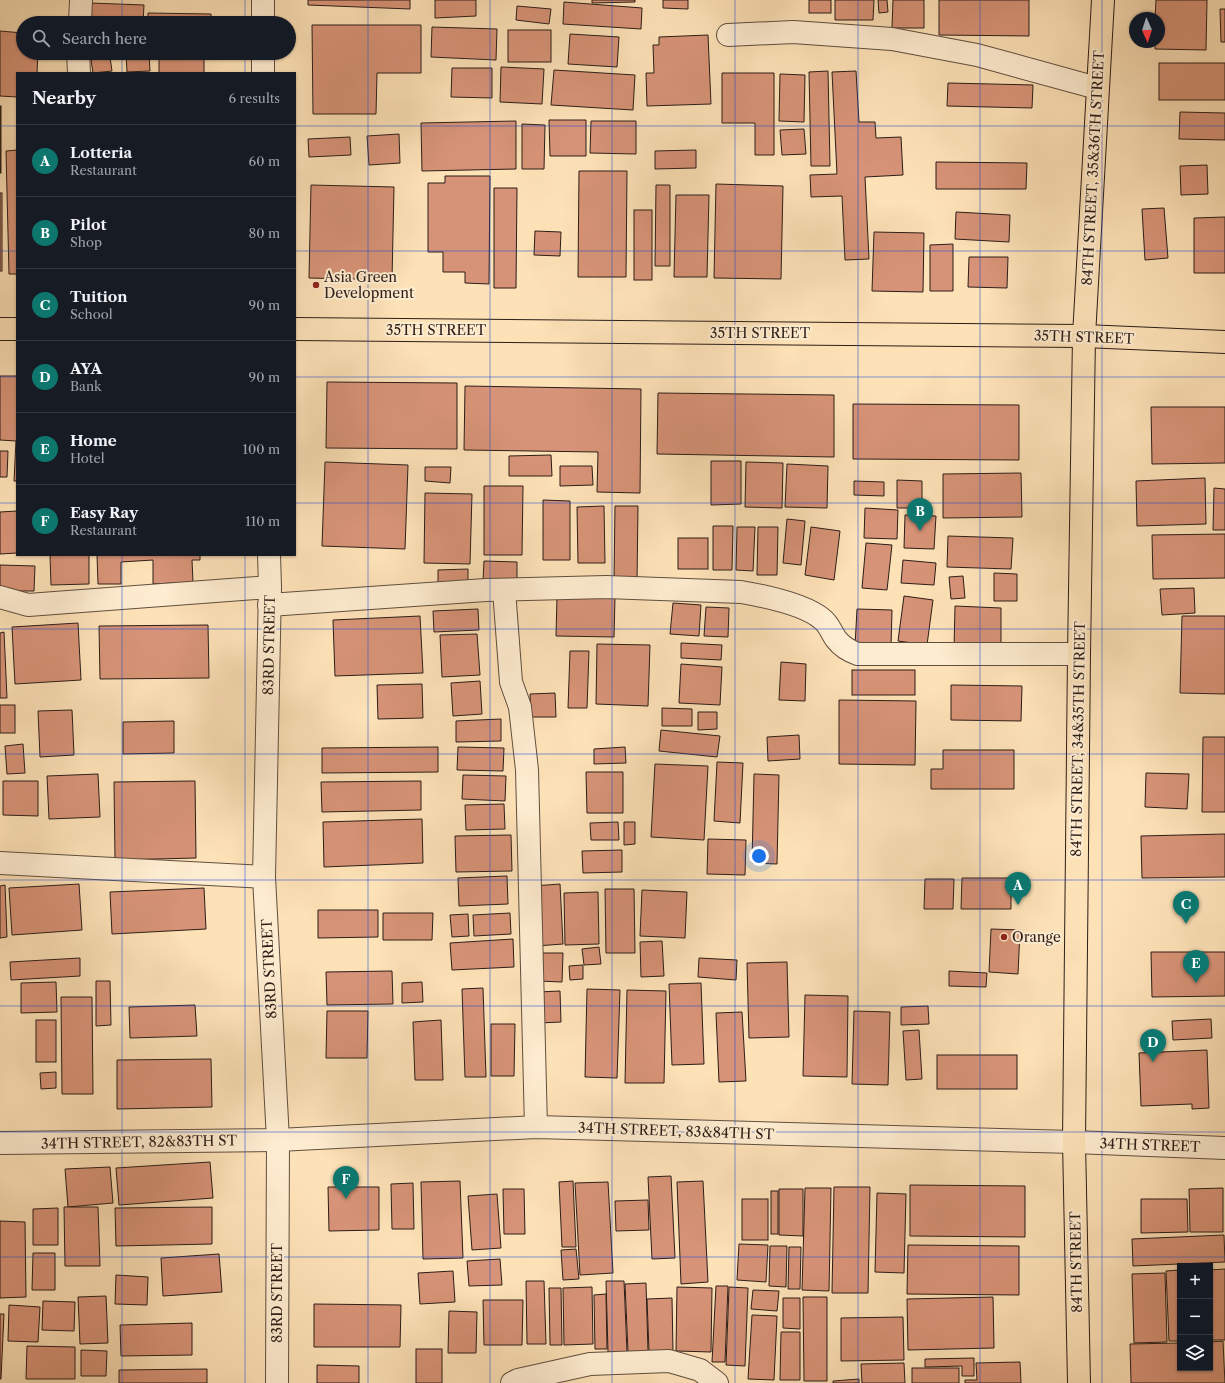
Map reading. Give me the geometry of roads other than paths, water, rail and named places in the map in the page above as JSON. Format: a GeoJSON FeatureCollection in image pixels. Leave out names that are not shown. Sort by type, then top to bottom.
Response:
{"type":"FeatureCollection","features":[{"type":"Feature","properties":{"kind":"main road","name":"84TH STREET, 35&36TH STREET"},"geometry":{"type":"LineString","coordinates":[[1084,336],[1102,0]]}},
{"type":"Feature","properties":{"kind":"main road"},"geometry":{"type":"LineString","coordinates":[[0,329],[16,329]]}},
{"type":"Feature","properties":{"kind":"main road","name":"35TH STREET"},"geometry":{"type":"LineString","coordinates":[[296,329],[1084,336],[1225,342]]}},
{"type":"Feature","properties":{"kind":"main road","name":"84TH STREET, 34&35TH STREET"},"geometry":{"type":"LineString","coordinates":[[1074,1142],[1084,336]]}},
{"type":"Feature","properties":{"kind":"main road","name":"84TH STREET"},"geometry":{"type":"LineString","coordinates":[[1074,1142],[1079,1383]]}},
{"type":"Feature","properties":{"kind":"street"},"geometry":{"type":"LineString","coordinates":[[80,16],[81,0]]}},
{"type":"Feature","properties":{"kind":"street"},"geometry":{"type":"LineString","coordinates":[[263,0],[263,16]]}},
{"type":"Feature","properties":{"kind":"street"},"geometry":{"type":"LineString","coordinates":[[728,35],[793,32],[892,39],[977,54],[1097,88]]}},
{"type":"Feature","properties":{"kind":"street"},"geometry":{"type":"LineString","coordinates":[[78,60],[79,72]]}},
{"type":"Feature","properties":{"kind":"street"},"geometry":{"type":"LineString","coordinates":[[263,60],[263,72]]}},
{"type":"Feature","properties":{"kind":"street","name":"83RD STREET"},"geometry":{"type":"LineString","coordinates":[[269,556],[270,596],[264,877],[278,1140],[277,1383]]}},
{"type":"Feature","properties":{"kind":"street"},"geometry":{"type":"LineString","coordinates":[[0,597],[28,605],[270,596],[606,587],[741,592],[799,607],[821,618],[842,646],[847,650],[858,654],[1079,654]]}},
{"type":"Feature","properties":{"kind":"street"},"geometry":{"type":"LineString","coordinates":[[504,590],[511,682],[520,707],[527,770],[536,1127]]}},
{"type":"Feature","properties":{"kind":"street"},"geometry":{"type":"LineString","coordinates":[[0,863],[264,877]]}},
{"type":"Feature","properties":{"kind":"street","name":"34TH STREET, 83&84TH ST"},"geometry":{"type":"LineString","coordinates":[[278,1140],[536,1127],[1074,1142]]}},
{"type":"Feature","properties":{"kind":"street","name":"34TH STREET, 82&83TH ST"},"geometry":{"type":"LineString","coordinates":[[0,1143],[278,1140]]}},
{"type":"Feature","properties":{"kind":"street","name":"34TH STREET"},"geometry":{"type":"LineString","coordinates":[[1074,1142],[1225,1148]]}},
{"type":"Feature","properties":{"kind":"street"},"geometry":{"type":"LineString","coordinates":[[512,1383],[518,1380],[590,1364],[669,1361],[700,1370],[717,1383]]}},
{"type":"Feature","properties":{"kind":"place","name":"Asia Green Development"},"geometry":{"type":"Point","coordinates":[316,285]}},
{"type":"Feature","properties":{"kind":"place","name":"Pilot"},"geometry":{"type":"Point","coordinates":[920,531]}},
{"type":"Feature","properties":{"kind":"place","name":"Lotteria"},"geometry":{"type":"Point","coordinates":[1018,905]}},
{"type":"Feature","properties":{"kind":"place","name":"Tuition"},"geometry":{"type":"Point","coordinates":[1186,924]}},
{"type":"Feature","properties":{"kind":"place","name":"Orange"},"geometry":{"type":"Point","coordinates":[1004,937]}},
{"type":"Feature","properties":{"kind":"place","name":"Home"},"geometry":{"type":"Point","coordinates":[1196,983]}},
{"type":"Feature","properties":{"kind":"place","name":"AYA"},"geometry":{"type":"Point","coordinates":[1153,1062]}},
{"type":"Feature","properties":{"kind":"place","name":"Easy Ray"},"geometry":{"type":"Point","coordinates":[346,1199]}}]}
